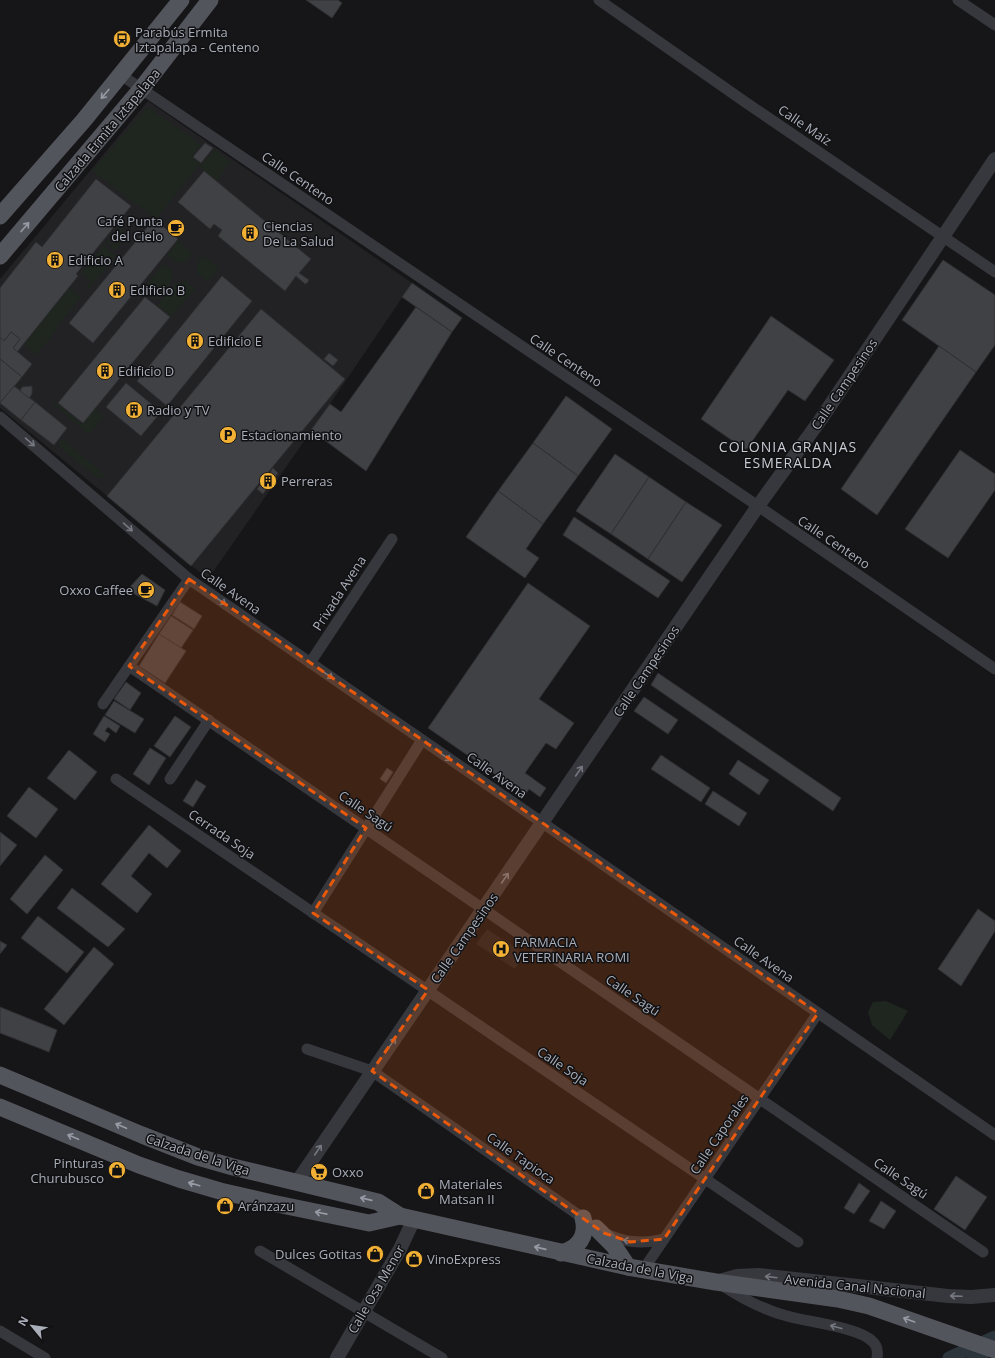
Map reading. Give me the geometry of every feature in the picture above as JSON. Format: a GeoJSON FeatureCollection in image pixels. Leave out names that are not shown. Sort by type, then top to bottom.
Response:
{"type":"FeatureCollection","features":[{"type":"Feature","properties":{"kind":"main road","name":"Calzada Ermita Iztapalapa"},"geometry":{"type":"LineString","coordinates":[[1,212],[84,120],[181,0]]}},
{"type":"Feature","properties":{"kind":"main road","name":"Calzada Ermita Iztapalapa"},"geometry":{"type":"LineString","coordinates":[[0,256],[102,137],[210,0]]}},
{"type":"Feature","properties":{"kind":"main road"},"geometry":{"type":"LineString","coordinates":[[158,28],[177,43]]}},
{"type":"Feature","properties":{"kind":"main road"},"geometry":{"type":"LineString","coordinates":[[84,120],[102,137]]}},
{"type":"Feature","properties":{"kind":"main road","name":"Calzada de la Viga"},"geometry":{"type":"LineString","coordinates":[[0,1075],[142,1135],[198,1156],[233,1167],[378,1202],[407,1218],[635,1269],[838,1299],[869,1306],[995,1350]]}},
{"type":"Feature","properties":{"kind":"main road","name":"Calzada de la Viga"},"geometry":{"type":"LineString","coordinates":[[0,1107],[140,1165],[178,1179],[213,1189],[369,1223],[407,1218]]}},
{"type":"Feature","properties":{"kind":"main road"},"geometry":{"type":"LineString","coordinates":[[562,1253],[574,1248],[582,1238],[585,1228],[590,1223],[635,1269]]}},
{"type":"Feature","properties":{"kind":"street","name":"Calle Maíz"},"geometry":{"type":"LineString","coordinates":[[599,0],[748,104],[995,272]]}},
{"type":"Feature","properties":{"kind":"street"},"geometry":{"type":"LineString","coordinates":[[958,0],[995,25]]}},
{"type":"Feature","properties":{"kind":"street","name":"Calle Centeno"},"geometry":{"type":"LineString","coordinates":[[121,74],[758,506],[995,669]]}},
{"type":"Feature","properties":{"kind":"street","name":"Calle Campesinos"},"geometry":{"type":"LineString","coordinates":[[297,1182],[758,506],[821,419],[995,159]]}},
{"type":"Feature","properties":{"kind":"street","name":"Calle Avena"},"geometry":{"type":"LineString","coordinates":[[0,417],[189,579],[995,1135]]}},
{"type":"Feature","properties":{"kind":"street","name":"Privada Avena"},"geometry":{"type":"LineString","coordinates":[[310,663],[392,539]]}},
{"type":"Feature","properties":{"kind":"street"},"geometry":{"type":"LineString","coordinates":[[103,704],[189,579]]}},
{"type":"Feature","properties":{"kind":"street","name":"Calle Sagú"},"geometry":{"type":"LineString","coordinates":[[129,666],[983,1252]]}},
{"type":"Feature","properties":{"kind":"street"},"geometry":{"type":"LineString","coordinates":[[170,779],[209,720]]}},
{"type":"Feature","properties":{"kind":"street"},"geometry":{"type":"LineString","coordinates":[[313,912],[422,740]]}},
{"type":"Feature","properties":{"kind":"street","name":"Cerrada Soja"},"geometry":{"type":"LineString","coordinates":[[116,779],[313,912]]}},
{"type":"Feature","properties":{"kind":"street","name":"Calle Soja"},"geometry":{"type":"LineString","coordinates":[[313,912],[798,1242]]}},
{"type":"Feature","properties":{"kind":"street","name":"Calle Caporales"},"geometry":{"type":"LineString","coordinates":[[635,1269],[664,1240],[818,1013]]}},
{"type":"Feature","properties":{"kind":"street","name":"Calle Tapioca"},"geometry":{"type":"LineString","coordinates":[[307,1049],[372,1071],[612,1237],[630,1242],[642,1243],[664,1240]]}},
{"type":"Feature","properties":{"kind":"street","name":"Calle Osa Menor"},"geometry":{"type":"LineString","coordinates":[[337,1358],[400,1249],[407,1218]]}},
{"type":"Feature","properties":{"kind":"street"},"geometry":{"type":"LineString","coordinates":[[260,1251],[442,1358]]}},
{"type":"Feature","properties":{"kind":"street","name":"Avenida Canal Nacional"},"geometry":{"type":"LineString","coordinates":[[716,1282],[737,1276],[759,1275],[948,1296],[971,1297],[995,1295]]}},
{"type":"Feature","properties":{"kind":"street"},"geometry":{"type":"LineString","coordinates":[[716,1282],[763,1308],[787,1316],[864,1336],[872,1340],[877,1348],[877,1358]]}},
{"type":"Feature","properties":{"kind":"street"},"geometry":{"type":"LineString","coordinates":[[0,1332],[46,1358]]}},
{"type":"Feature","properties":{"kind":"highlighted area"},"geometry":{"type":"Polygon","coordinates":[[[189,579],[818,1013],[664,1239],[630,1242],[604,1233],[372,1071],[428,990],[313,913],[366,828],[129,666],[189,579]]]}},
{"type":"Feature","properties":{"kind":"shaded area"},"geometry":{"type":"Polygon","coordinates":[[[148,101],[412,283],[208,579],[0,408],[0,279],[148,101]]]}},
{"type":"Feature","properties":{"kind":"shaded area"},"geometry":{"type":"Polygon","coordinates":[[[148,107],[201,145],[192,157],[200,164],[156,219],[92,171],[148,107]]]}},
{"type":"Feature","properties":{"kind":"shaded area"},"geometry":{"type":"Polygon","coordinates":[[[214,149],[231,162],[217,181],[200,167],[214,149]]]}},
{"type":"Feature","properties":{"kind":"shaded area"},"geometry":{"type":"Polygon","coordinates":[[[118,227],[131,237],[125,244],[122,242],[115,251],[110,247],[118,238],[113,234],[118,227]]]}},
{"type":"Feature","properties":{"kind":"shaded area"},"geometry":{"type":"Polygon","coordinates":[[[110,238],[112,239],[105,247],[115,256],[87,291],[85,289],[91,281],[81,273],[110,238]]]}},
{"type":"Feature","properties":{"kind":"shaded area"},"geometry":{"type":"Polygon","coordinates":[[[178,240],[193,253],[187,261],[178,263],[167,255],[178,240]]]}},
{"type":"Feature","properties":{"kind":"shaded area"},"geometry":{"type":"Polygon","coordinates":[[[204,255],[219,268],[208,282],[197,273],[198,262],[204,255]]]}},
{"type":"Feature","properties":{"kind":"shaded area"},"geometry":{"type":"Polygon","coordinates":[[[164,264],[167,268],[168,267],[173,271],[171,283],[157,300],[148,293],[145,297],[141,294],[138,296],[164,264]]]}},
{"type":"Feature","properties":{"kind":"shaded area"},"geometry":{"type":"Polygon","coordinates":[[[186,281],[195,289],[171,317],[157,306],[174,285],[186,281]]]}},
{"type":"Feature","properties":{"kind":"shaded area"},"geometry":{"type":"Polygon","coordinates":[[[69,288],[81,297],[36,355],[24,344],[69,288]]]}},
{"type":"Feature","properties":{"kind":"shaded area"},"geometry":{"type":"Polygon","coordinates":[[[54,401],[82,424],[95,409],[104,416],[89,434],[52,403],[54,401]]]}},
{"type":"Feature","properties":{"kind":"shaded area"},"geometry":{"type":"Polygon","coordinates":[[[62,439],[105,475],[103,478],[96,477],[57,445],[62,439]]]}},
{"type":"Feature","properties":{"kind":"shaded area","name":"FARMACIA VETERINARIA ROMI"},"geometry":{"type":"Polygon","coordinates":[[[487,929],[525,954],[515,969],[476,944],[487,929]]]}},
{"type":"Feature","properties":{"kind":"shaded area"},"geometry":{"type":"Polygon","coordinates":[[[886,1001],[908,1011],[890,1040],[872,1025],[868,1012],[873,1002],[886,1001]]]}},
{"type":"Feature","properties":{"kind":"building"},"geometry":{"type":"Polygon","coordinates":[[[306,0],[338,0],[342,3],[332,18],[306,0]]]}},
{"type":"Feature","properties":{"kind":"building"},"geometry":{"type":"Polygon","coordinates":[[[205,143],[213,148],[201,163],[193,157],[205,143]]]}},
{"type":"Feature","properties":{"kind":"building","name":"Ciencias De La Salud"},"geometry":{"type":"Polygon","coordinates":[[[204,171],[311,259],[299,273],[309,280],[307,283],[305,284],[296,276],[285,291],[218,236],[222,230],[214,224],[210,229],[178,202],[204,171]]]}},
{"type":"Feature","properties":{"kind":"building","name":"Edificio A"},"geometry":{"type":"Polygon","coordinates":[[[96,179],[131,206],[76,274],[78,276],[17,352],[13,348],[20,339],[11,332],[4,341],[0,337],[0,288],[36,242],[42,247],[96,179]]]}},
{"type":"Feature","properties":{"kind":"building","name":"Edificio B"},"geometry":{"type":"Polygon","coordinates":[[[154,219],[178,239],[93,343],[69,323],[154,219]]]}},
{"type":"Feature","properties":{"kind":"building","name":"Café Punta del Cielo"},"geometry":{"type":"Polygon","coordinates":[[[172,220],[184,229],[179,236],[167,227],[172,220]]]}},
{"type":"Feature","properties":{"kind":"building"},"geometry":{"type":"Polygon","coordinates":[[[943,260],[995,295],[995,345],[976,372],[902,320],[943,260]]]}},
{"type":"Feature","properties":{"kind":"building","name":"Edificio E"},"geometry":{"type":"Polygon","coordinates":[[[222,276],[252,301],[167,406],[137,381],[222,276]]]}},
{"type":"Feature","properties":{"kind":"building"},"geometry":{"type":"Polygon","coordinates":[[[412,283],[462,318],[452,332],[402,297],[412,283]]]}},
{"type":"Feature","properties":{"kind":"building","name":"Edificio D"},"geometry":{"type":"Polygon","coordinates":[[[145,297],[170,317],[83,423],[58,403],[145,297]]]}},
{"type":"Feature","properties":{"kind":"building"},"geometry":{"type":"Polygon","coordinates":[[[416,307],[452,332],[366,471],[311,430],[330,404],[341,412],[416,307]]]}},
{"type":"Feature","properties":{"kind":"building","name":"Estacionamiento"},"geometry":{"type":"Polygon","coordinates":[[[261,309],[345,379],[191,566],[107,496],[261,309]]]}},
{"type":"Feature","properties":{"kind":"building"},"geometry":{"type":"Polygon","coordinates":[[[771,316],[834,360],[805,401],[788,390],[746,450],[701,419],[771,316]]]}},
{"type":"Feature","properties":{"kind":"building"},"geometry":{"type":"Polygon","coordinates":[[[11,332],[20,339],[13,348],[32,364],[22,377],[0,359],[0,337],[4,341],[11,332]]]}},
{"type":"Feature","properties":{"kind":"building"},"geometry":{"type":"Polygon","coordinates":[[[939,346],[976,372],[877,515],[841,489],[939,346]]]}},
{"type":"Feature","properties":{"kind":"building"},"geometry":{"type":"Polygon","coordinates":[[[329,353],[338,360],[333,366],[324,359],[329,353]]]}},
{"type":"Feature","properties":{"kind":"building"},"geometry":{"type":"Polygon","coordinates":[[[0,359],[22,377],[0,403],[0,359]]]}},
{"type":"Feature","properties":{"kind":"building","name":"Radio y TV"},"geometry":{"type":"Polygon","coordinates":[[[126,383],[161,412],[141,436],[106,407],[126,383]]]}},
{"type":"Feature","properties":{"kind":"building"},"geometry":{"type":"Polygon","coordinates":[[[14,386],[35,402],[21,420],[0,403],[14,386]]]}},
{"type":"Feature","properties":{"kind":"building"},"geometry":{"type":"Polygon","coordinates":[[[32,386],[32,394],[29,398],[20,391],[22,387],[32,386]]]}},
{"type":"Feature","properties":{"kind":"building"},"geometry":{"type":"Polygon","coordinates":[[[566,396],[612,429],[578,476],[533,443],[566,396]]]}},
{"type":"Feature","properties":{"kind":"building"},"geometry":{"type":"Polygon","coordinates":[[[35,402],[67,428],[54,445],[21,420],[35,402]]]}},
{"type":"Feature","properties":{"kind":"building"},"geometry":{"type":"Polygon","coordinates":[[[533,443],[578,476],[543,524],[498,491],[533,443]]]}},
{"type":"Feature","properties":{"kind":"building"},"geometry":{"type":"Polygon","coordinates":[[[960,450],[995,474],[995,490],[948,558],[905,529],[960,450]]]}},
{"type":"Feature","properties":{"kind":"building"},"geometry":{"type":"Polygon","coordinates":[[[615,454],[649,477],[611,534],[576,511],[615,454]]]}},
{"type":"Feature","properties":{"kind":"building","name":"Perreras"},"geometry":{"type":"Polygon","coordinates":[[[273,468],[278,473],[263,494],[257,489],[273,468]]]}},
{"type":"Feature","properties":{"kind":"building"},"geometry":{"type":"Polygon","coordinates":[[[649,477],[686,502],[648,559],[611,534],[649,477]]]}},
{"type":"Feature","properties":{"kind":"building"},"geometry":{"type":"Polygon","coordinates":[[[498,491],[543,524],[526,549],[539,558],[525,578],[466,537],[498,491]]]}},
{"type":"Feature","properties":{"kind":"building"},"geometry":{"type":"Polygon","coordinates":[[[686,502],[722,525],[682,582],[648,559],[686,502]]]}},
{"type":"Feature","properties":{"kind":"building"},"geometry":{"type":"Polygon","coordinates":[[[574,517],[670,581],[658,598],[563,535],[574,517]]]}},
{"type":"Feature","properties":{"kind":"building","name":"Oxxo Caffee"},"geometry":{"type":"Polygon","coordinates":[[[142,574],[165,590],[157,606],[127,590],[142,574]]]}},
{"type":"Feature","properties":{"kind":"building"},"geometry":{"type":"Polygon","coordinates":[[[528,583],[590,626],[539,699],[574,723],[556,749],[546,743],[525,773],[546,788],[540,797],[529,789],[525,795],[428,728],[528,583]]]}},
{"type":"Feature","properties":{"kind":"building"},"geometry":{"type":"Polygon","coordinates":[[[180,602],[202,616],[194,629],[172,615],[180,602]]]}},
{"type":"Feature","properties":{"kind":"building"},"geometry":{"type":"Polygon","coordinates":[[[171,616],[193,630],[181,648],[159,634],[171,616]]]}},
{"type":"Feature","properties":{"kind":"building"},"geometry":{"type":"Polygon","coordinates":[[[159,634],[186,651],[165,683],[139,666],[159,634]]]}},
{"type":"Feature","properties":{"kind":"building"},"geometry":{"type":"Polygon","coordinates":[[[658,673],[841,798],[833,811],[651,685],[658,673]]]}},
{"type":"Feature","properties":{"kind":"building"},"geometry":{"type":"Polygon","coordinates":[[[126,682],[141,693],[130,710],[114,699],[126,682]]]}},
{"type":"Feature","properties":{"kind":"building"},"geometry":{"type":"Polygon","coordinates":[[[644,697],[678,720],[668,734],[634,711],[644,697]]]}},
{"type":"Feature","properties":{"kind":"building"},"geometry":{"type":"Polygon","coordinates":[[[114,701],[144,719],[135,733],[105,715],[114,701]]]}},
{"type":"Feature","properties":{"kind":"building"},"geometry":{"type":"Polygon","coordinates":[[[104,716],[120,726],[116,733],[108,727],[105,731],[110,734],[105,742],[93,734],[104,716]]]}},
{"type":"Feature","properties":{"kind":"building"},"geometry":{"type":"Polygon","coordinates":[[[175,716],[191,727],[170,757],[154,746],[175,716]]]}},
{"type":"Feature","properties":{"kind":"building"},"geometry":{"type":"Polygon","coordinates":[[[150,748],[166,758],[149,785],[133,774],[150,748]]]}},
{"type":"Feature","properties":{"kind":"building"},"geometry":{"type":"Polygon","coordinates":[[[69,750],[97,772],[75,800],[47,778],[69,750]]]}},
{"type":"Feature","properties":{"kind":"building"},"geometry":{"type":"Polygon","coordinates":[[[661,755],[710,788],[701,802],[651,769],[661,755]]]}},
{"type":"Feature","properties":{"kind":"building"},"geometry":{"type":"Polygon","coordinates":[[[738,760],[769,780],[759,795],[729,774],[738,760]]]}},
{"type":"Feature","properties":{"kind":"building"},"geometry":{"type":"Polygon","coordinates":[[[387,768],[393,772],[386,783],[380,779],[387,768]]]}},
{"type":"Feature","properties":{"kind":"building"},"geometry":{"type":"Polygon","coordinates":[[[196,780],[206,786],[193,807],[183,801],[196,780]]]}},
{"type":"Feature","properties":{"kind":"building"},"geometry":{"type":"Polygon","coordinates":[[[29,787],[58,809],[36,838],[7,816],[29,787]]]}},
{"type":"Feature","properties":{"kind":"building"},"geometry":{"type":"Polygon","coordinates":[[[713,791],[747,813],[739,826],[705,804],[713,791]]]}},
{"type":"Feature","properties":{"kind":"building"},"geometry":{"type":"Polygon","coordinates":[[[149,825],[181,851],[167,868],[149,853],[131,876],[152,894],[137,913],[101,884],[149,825]]]}},
{"type":"Feature","properties":{"kind":"building"},"geometry":{"type":"Polygon","coordinates":[[[0,832],[17,845],[0,866],[0,832]]]}},
{"type":"Feature","properties":{"kind":"building"},"geometry":{"type":"Polygon","coordinates":[[[45,855],[63,870],[27,914],[10,899],[45,855]]]}},
{"type":"Feature","properties":{"kind":"building"},"geometry":{"type":"Polygon","coordinates":[[[72,888],[125,929],[108,947],[57,908],[72,888]]]}},
{"type":"Feature","properties":{"kind":"building"},"geometry":{"type":"Polygon","coordinates":[[[978,909],[995,921],[995,931],[961,986],[938,969],[978,909]]]}},
{"type":"Feature","properties":{"kind":"building"},"geometry":{"type":"Polygon","coordinates":[[[38,916],[84,952],[67,973],[21,938],[38,916]]]}},
{"type":"Feature","properties":{"kind":"building"},"geometry":{"type":"Polygon","coordinates":[[[0,941],[7,945],[0,954],[0,941]]]}},
{"type":"Feature","properties":{"kind":"building"},"geometry":{"type":"Polygon","coordinates":[[[94,947],[114,964],[64,1025],[44,1009],[94,947]]]}},
{"type":"Feature","properties":{"kind":"building"},"geometry":{"type":"Polygon","coordinates":[[[0,1007],[57,1030],[49,1052],[0,1033],[0,1007]]]}},
{"type":"Feature","properties":{"kind":"building"},"geometry":{"type":"Polygon","coordinates":[[[956,1176],[987,1197],[965,1230],[934,1209],[956,1176]]]}},
{"type":"Feature","properties":{"kind":"building"},"geometry":{"type":"Polygon","coordinates":[[[859,1183],[870,1191],[854,1214],[844,1208],[859,1183]]]}},
{"type":"Feature","properties":{"kind":"building"},"geometry":{"type":"Polygon","coordinates":[[[881,1201],[896,1211],[884,1229],[869,1221],[881,1201]]]}},
{"type":"Feature","properties":{"kind":"waterway"},"geometry":{"type":"LineString","coordinates":[[949,1358],[995,1337]]}},
{"type":"Feature","properties":{"kind":"waterway"},"geometry":{"type":"LineString","coordinates":[[973,1358],[995,1347]]}},
{"type":"Feature","properties":{"kind":"place","name":"Parabús Ermita Iztapalapa - Centeno"},"geometry":{"type":"Point","coordinates":[122,39]}},
{"type":"Feature","properties":{"kind":"place","name":"Café Punta del Cielo"},"geometry":{"type":"Point","coordinates":[176,228]}},
{"type":"Feature","properties":{"kind":"place","name":"Ciencias De La Salud"},"geometry":{"type":"Point","coordinates":[250,233]}},
{"type":"Feature","properties":{"kind":"place","name":"Edificio A"},"geometry":{"type":"Point","coordinates":[55,260]}},
{"type":"Feature","properties":{"kind":"place","name":"Edificio B"},"geometry":{"type":"Point","coordinates":[117,290]}},
{"type":"Feature","properties":{"kind":"place","name":"Edificio E"},"geometry":{"type":"Point","coordinates":[195,341]}},
{"type":"Feature","properties":{"kind":"place","name":"Edificio D"},"geometry":{"type":"Point","coordinates":[105,371]}},
{"type":"Feature","properties":{"kind":"place","name":"Radio y TV"},"geometry":{"type":"Point","coordinates":[134,410]}},
{"type":"Feature","properties":{"kind":"place","name":"Estacionamiento"},"geometry":{"type":"Point","coordinates":[228,435]}},
{"type":"Feature","properties":{"kind":"place","name":"Perreras"},"geometry":{"type":"Point","coordinates":[268,481]}},
{"type":"Feature","properties":{"kind":"place","name":"Oxxo Caffee"},"geometry":{"type":"Point","coordinates":[146,590]}},
{"type":"Feature","properties":{"kind":"place","name":"FARMACIA VETERINARIA ROMI"},"geometry":{"type":"Point","coordinates":[501,949]}},
{"type":"Feature","properties":{"kind":"place","name":"Pinturas Churubusco"},"geometry":{"type":"Point","coordinates":[117,1170]}},
{"type":"Feature","properties":{"kind":"place","name":"Oxxo"},"geometry":{"type":"Point","coordinates":[319,1172]}},
{"type":"Feature","properties":{"kind":"place","name":"Materiales Matsan II"},"geometry":{"type":"Point","coordinates":[426,1191]}},
{"type":"Feature","properties":{"kind":"place","name":"Aránzazu"},"geometry":{"type":"Point","coordinates":[225,1206]}},
{"type":"Feature","properties":{"kind":"place","name":"Dulces Gotitas"},"geometry":{"type":"Point","coordinates":[375,1254]}},
{"type":"Feature","properties":{"kind":"place","name":"VinoExpress"},"geometry":{"type":"Point","coordinates":[414,1259]}},
{"type":"Feature","properties":{"kind":"district","name":"COLONIA GRANJAS ESMERALDA"},"geometry":{"type":"Point","coordinates":[788,456]}}]}
